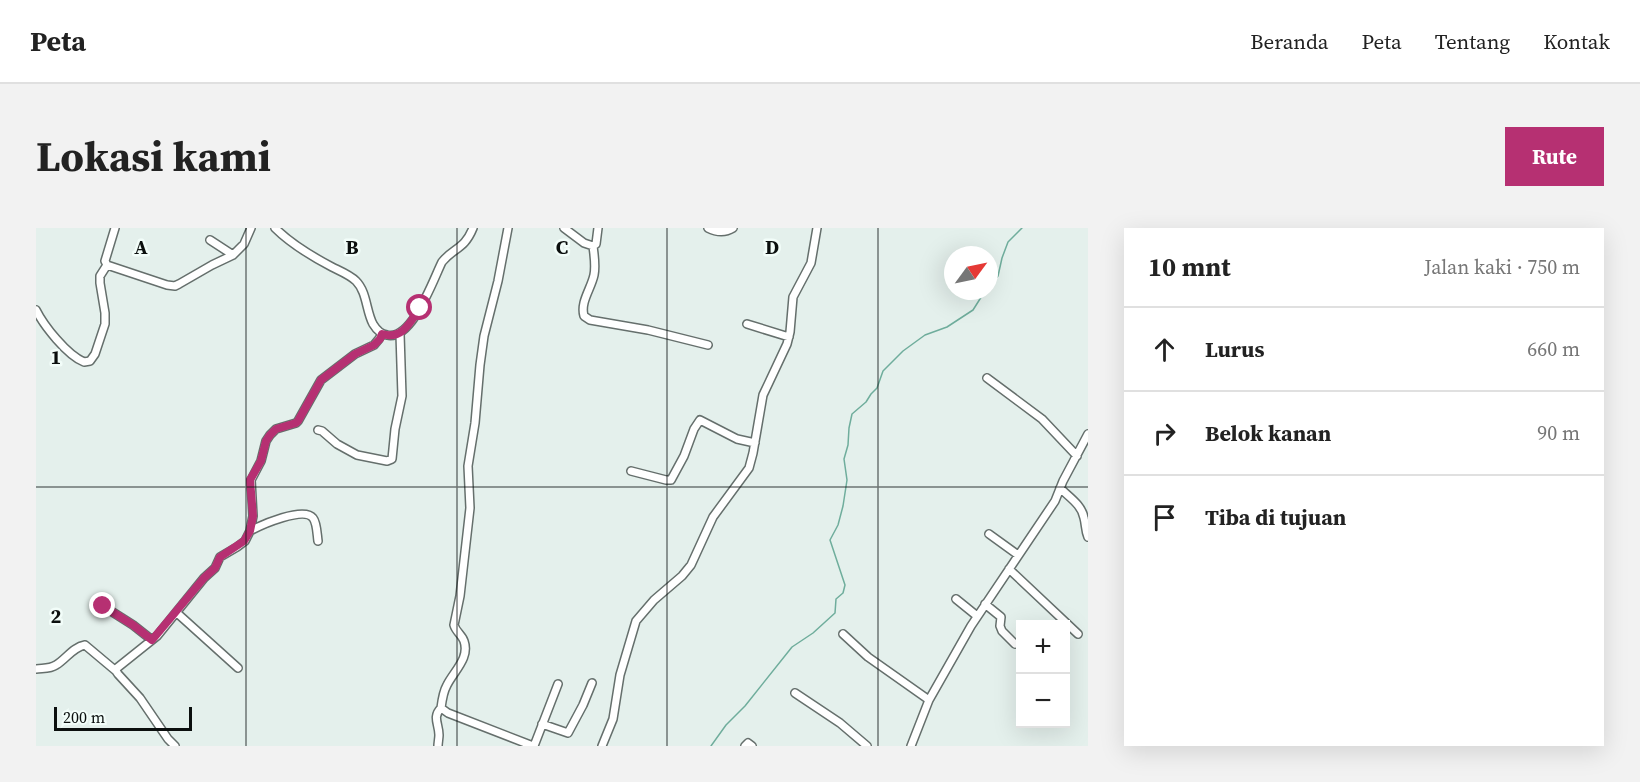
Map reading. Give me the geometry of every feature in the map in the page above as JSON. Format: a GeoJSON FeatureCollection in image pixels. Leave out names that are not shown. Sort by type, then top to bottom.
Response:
{"type":"FeatureCollection","features":[{"type":"Feature","properties":{"kind":"street"},"geometry":{"type":"LineString","coordinates":[[107,265],[105,261],[115,228]]}},
{"type":"Feature","properties":{"kind":"street"},"geometry":{"type":"LineString","coordinates":[[107,265],[176,286],[218,261],[233,255],[241,248],[251,228]]}},
{"type":"Feature","properties":{"kind":"street"},"geometry":{"type":"LineString","coordinates":[[275,228],[309,254],[357,282],[373,324],[382,334],[392,336],[400,334],[420,308],[442,262],[462,246],[473,228]]}},
{"type":"Feature","properties":{"kind":"street"},"geometry":{"type":"LineString","coordinates":[[438,746],[436,713],[441,708],[445,688],[463,661],[465,650],[463,637],[453,625],[460,596],[470,508],[469,454],[475,423],[484,336],[508,228]]}},
{"type":"Feature","properties":{"kind":"street"},"geometry":{"type":"LineString","coordinates":[[564,228],[584,243],[593,246]]}},
{"type":"Feature","properties":{"kind":"street"},"geometry":{"type":"LineString","coordinates":[[598,228],[598,240],[593,246],[594,274],[583,303],[584,316],[590,320],[648,330],[708,345]]}},
{"type":"Feature","properties":{"kind":"street"},"geometry":{"type":"LineString","coordinates":[[708,228],[726,232],[733,228]]}},
{"type":"Feature","properties":{"kind":"street"},"geometry":{"type":"LineString","coordinates":[[602,746],[613,719],[620,675],[636,621],[662,592],[678,581],[691,565],[713,517],[749,468],[765,390],[789,337],[793,297],[811,262],[817,228]]}},
{"type":"Feature","properties":{"kind":"street"},"geometry":{"type":"LineString","coordinates":[[210,240],[233,255]]}},
{"type":"Feature","properties":{"kind":"street"},"geometry":{"type":"LineString","coordinates":[[36,310],[45,327],[57,340],[81,361],[90,361],[98,347],[105,324],[100,283],[103,270],[107,265]]}},
{"type":"Feature","properties":{"kind":"street"},"geometry":{"type":"LineString","coordinates":[[747,324],[789,337]]}},
{"type":"Feature","properties":{"kind":"street"},"geometry":{"type":"LineString","coordinates":[[116,671],[119,664],[152,640],[177,613],[204,578],[215,568],[220,557],[242,544],[250,531],[254,507],[250,480],[261,461],[270,435],[280,427],[296,423],[321,380],[355,354],[374,345],[382,334]]}},
{"type":"Feature","properties":{"kind":"street"},"geometry":{"type":"LineString","coordinates":[[318,430],[352,453],[365,458],[387,461],[392,459],[402,396],[400,334]]}},
{"type":"Feature","properties":{"kind":"street"},"geometry":{"type":"LineString","coordinates":[[987,378],[1042,419],[1077,456]]}},
{"type":"Feature","properties":{"kind":"street"},"geometry":{"type":"LineString","coordinates":[[631,471],[671,480],[700,420],[737,439],[755,443]]}},
{"type":"Feature","properties":{"kind":"street"},"geometry":{"type":"LineString","coordinates":[[911,746],[928,700],[977,616],[1055,501],[1088,434]]}},
{"type":"Feature","properties":{"kind":"street"},"geometry":{"type":"LineString","coordinates":[[1060,489],[1085,509],[1084,518],[1088,537]]}},
{"type":"Feature","properties":{"kind":"street"},"geometry":{"type":"LineString","coordinates":[[250,531],[284,517],[308,514],[314,520],[318,541]]}},
{"type":"Feature","properties":{"kind":"street"},"geometry":{"type":"LineString","coordinates":[[989,534],[1018,555]]}},
{"type":"Feature","properties":{"kind":"street"},"geometry":{"type":"LineString","coordinates":[[1009,569],[1078,634]]}},
{"type":"Feature","properties":{"kind":"street"},"geometry":{"type":"LineString","coordinates":[[956,599],[977,616]]}},
{"type":"Feature","properties":{"kind":"street"},"geometry":{"type":"LineString","coordinates":[[985,604],[1001,616],[1002,631],[1015,644]]}},
{"type":"Feature","properties":{"kind":"street"},"geometry":{"type":"LineString","coordinates":[[103,606],[152,640]]}},
{"type":"Feature","properties":{"kind":"street"},"geometry":{"type":"LineString","coordinates":[[177,613],[238,668]]}},
{"type":"Feature","properties":{"kind":"street"},"geometry":{"type":"LineString","coordinates":[[843,634],[868,657],[928,700]]}},
{"type":"Feature","properties":{"kind":"street"},"geometry":{"type":"LineString","coordinates":[[36,669],[50,668],[79,646],[85,645],[116,671],[140,698],[175,746]]}},
{"type":"Feature","properties":{"kind":"street"},"geometry":{"type":"LineString","coordinates":[[542,724],[568,733],[592,683]]}},
{"type":"Feature","properties":{"kind":"street"},"geometry":{"type":"LineString","coordinates":[[441,708],[448,713],[533,746],[558,684]]}},
{"type":"Feature","properties":{"kind":"street"},"geometry":{"type":"LineString","coordinates":[[795,693],[840,723],[867,746]]}},
{"type":"Feature","properties":{"kind":"street"},"geometry":{"type":"LineString","coordinates":[[745,746],[747,743],[752,746]]}},
{"type":"Feature","properties":{"kind":"waterway"},"geometry":{"type":"LineString","coordinates":[[998,276],[1008,242],[1022,228]]}},
{"type":"Feature","properties":{"kind":"waterway"},"geometry":{"type":"LineString","coordinates":[[711,746],[792,647],[813,633],[835,613],[836,599],[843,593],[845,585],[830,540],[838,525],[843,506],[847,480],[844,459],[852,414],[866,402],[877,388],[883,371],[903,351],[925,335],[947,327],[973,310],[979,300]]}},
{"type":"Feature","properties":{"kind":"route"},"geometry":{"type":"LineString","coordinates":[[103,606],[152,640],[157,636],[204,578],[215,568],[220,557],[240,545],[250,531],[254,507],[250,480],[261,461],[266,441],[270,435],[280,427],[298,421],[321,380],[355,354],[374,345],[382,334],[392,336],[400,334],[420,308]]}}]}
